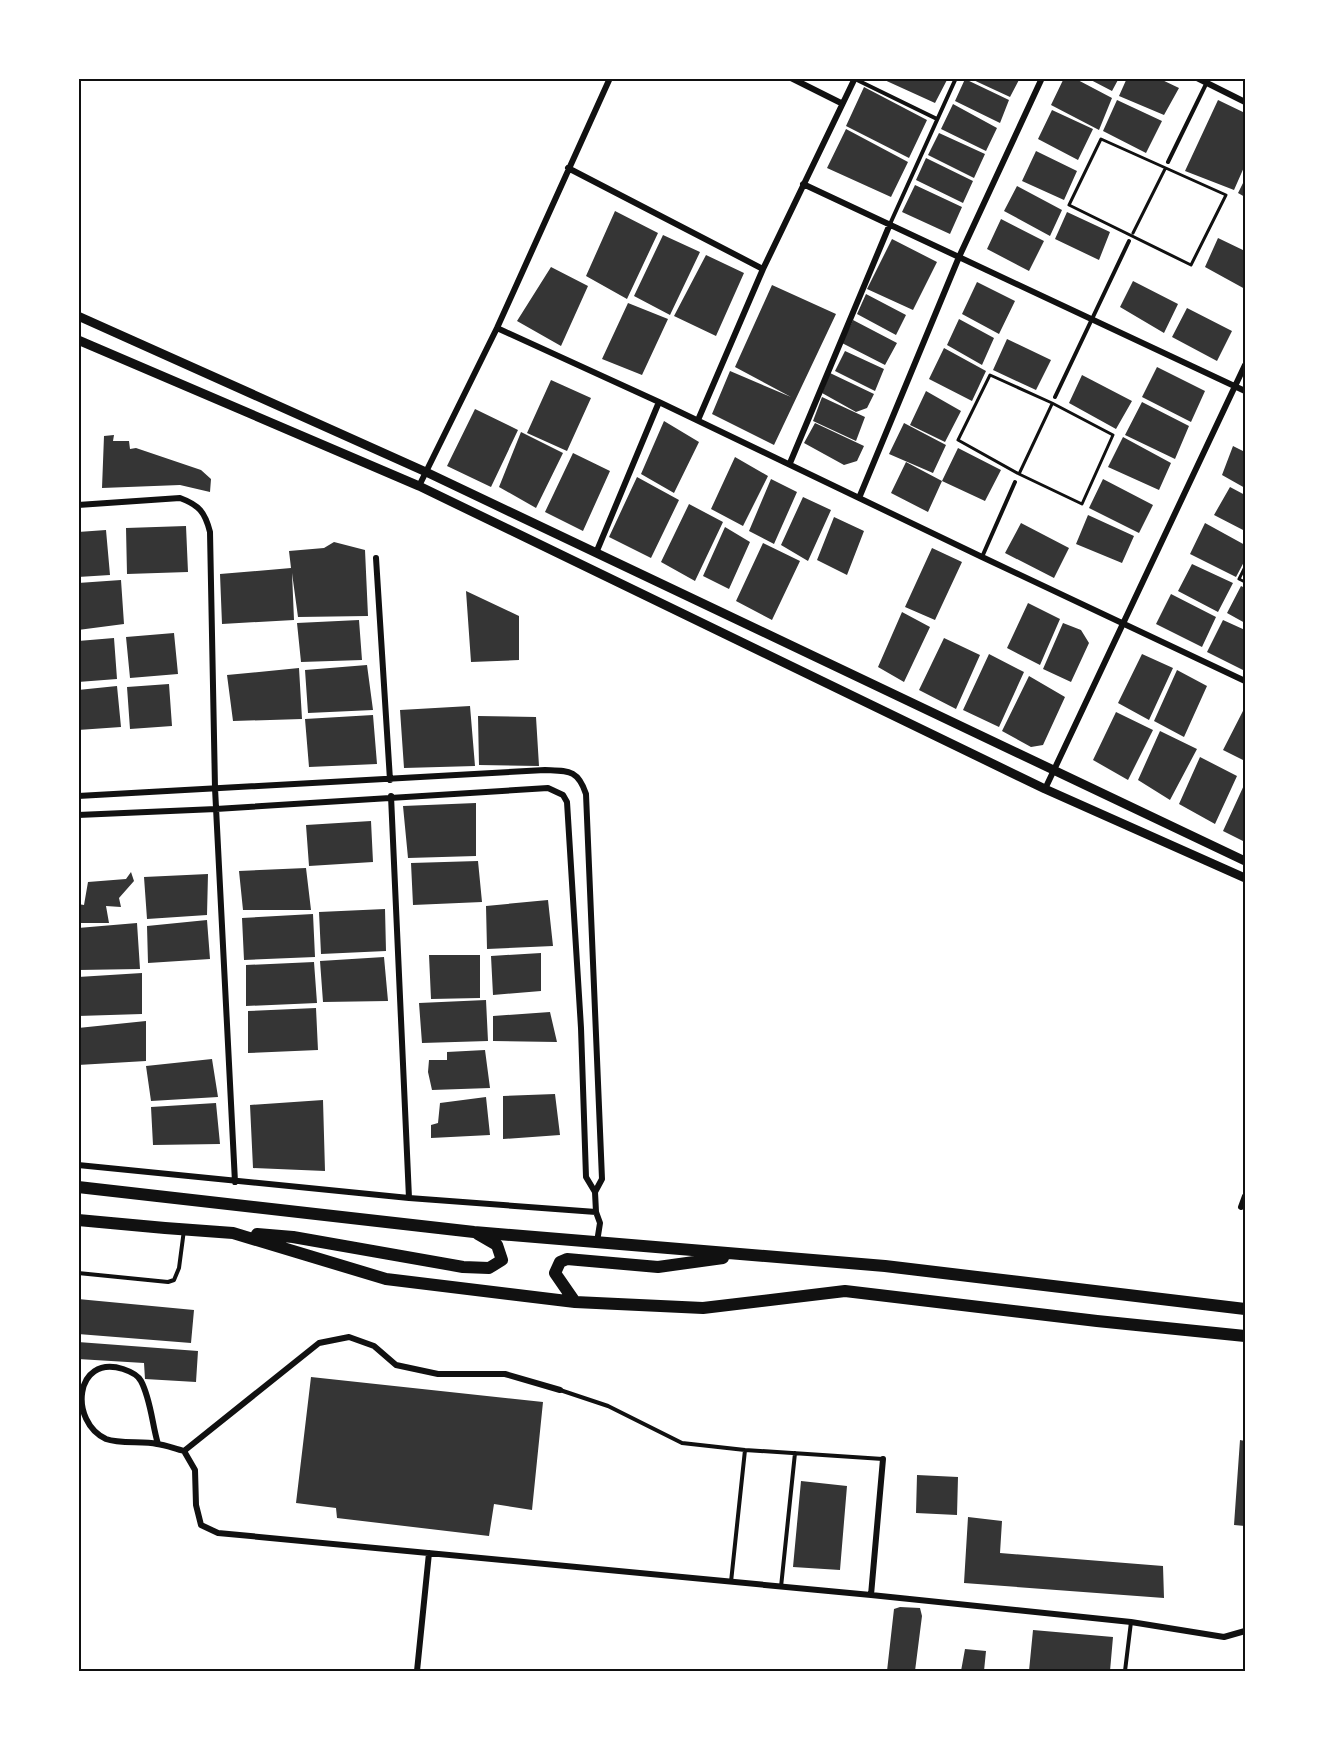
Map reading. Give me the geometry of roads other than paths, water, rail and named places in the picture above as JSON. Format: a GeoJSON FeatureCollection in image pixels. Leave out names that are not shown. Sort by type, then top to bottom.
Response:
{"type":"FeatureCollection","features":[{"type":"Feature","properties":{"kind":"main road"},"geometry":{"type":"LineString","coordinates":[[78,1187],[474,1232],[885,1266],[1245,1309]]}},
{"type":"Feature","properties":{"kind":"main road"},"geometry":{"type":"LineString","coordinates":[[78,1220],[293,1237],[463,1267],[489,1268],[502,1260],[497,1245],[474,1232]]}},
{"type":"Feature","properties":{"kind":"main road"},"geometry":{"type":"LineString","coordinates":[[233,1233],[386,1279],[575,1302],[703,1308],[845,1291],[1245,1336]]}},
{"type":"Feature","properties":{"kind":"main road"},"geometry":{"type":"LineString","coordinates":[[575,1302],[555,1273],[560,1262],[567,1259],[658,1268],[746,1255]]}},
{"type":"Feature","properties":{"kind":"street"},"geometry":{"type":"LineString","coordinates":[[419,486],[497,328],[610,78]]}},
{"type":"Feature","properties":{"kind":"street"},"geometry":{"type":"LineString","coordinates":[[791,78],[841,103]]}},
{"type":"Feature","properties":{"kind":"street"},"geometry":{"type":"LineString","coordinates":[[859,498],[959,257],[1042,78]]}},
{"type":"Feature","properties":{"kind":"street"},"geometry":{"type":"LineString","coordinates":[[1197,78],[1208,80],[1245,102]]}},
{"type":"Feature","properties":{"kind":"street"},"geometry":{"type":"LineString","coordinates":[[698,420],[764,269],[854,79]]}},
{"type":"Feature","properties":{"kind":"street"},"geometry":{"type":"LineString","coordinates":[[568,168],[764,269]]}},
{"type":"Feature","properties":{"kind":"street"},"geometry":{"type":"LineString","coordinates":[[803,184],[1245,391]]}},
{"type":"Feature","properties":{"kind":"street"},"geometry":{"type":"LineString","coordinates":[[790,463],[890,224]]}},
{"type":"Feature","properties":{"kind":"street"},"geometry":{"type":"LineString","coordinates":[[78,316],[426,472],[1245,861]]}},
{"type":"Feature","properties":{"kind":"street"},"geometry":{"type":"LineString","coordinates":[[497,328],[790,463],[982,557],[1245,681]]}},
{"type":"Feature","properties":{"kind":"street"},"geometry":{"type":"LineString","coordinates":[[78,340],[419,486],[1046,789],[1245,878]]}},
{"type":"Feature","properties":{"kind":"street"},"geometry":{"type":"LineString","coordinates":[[1046,789],[1245,364]]}},
{"type":"Feature","properties":{"kind":"street"},"geometry":{"type":"LineString","coordinates":[[596,553],[659,402]]}},
{"type":"Feature","properties":{"kind":"street"},"geometry":{"type":"LineString","coordinates":[[78,505],[180,498],[194,503],[206,516],[210,532],[215,788],[235,1182]]}},
{"type":"Feature","properties":{"kind":"street"},"geometry":{"type":"LineString","coordinates":[[376,558],[390,780]]}},
{"type":"Feature","properties":{"kind":"street"},"geometry":{"type":"LineString","coordinates":[[78,796],[545,770],[573,773],[580,779],[586,794],[602,1179],[595,1192]]}},
{"type":"Feature","properties":{"kind":"street"},"geometry":{"type":"LineString","coordinates":[[78,815],[548,788],[564,795],[567,802],[581,1028],[586,1177],[595,1192],[596,1212],[600,1223],[597,1242]]}},
{"type":"Feature","properties":{"kind":"street"},"geometry":{"type":"LineString","coordinates":[[391,796],[409,1198]]}},
{"type":"Feature","properties":{"kind":"street"},"geometry":{"type":"LineString","coordinates":[[78,1165],[409,1198],[596,1212]]}},
{"type":"Feature","properties":{"kind":"street"},"geometry":{"type":"LineString","coordinates":[[1241,1207],[1245,1196]]}},
{"type":"Feature","properties":{"kind":"street"},"geometry":{"type":"LineString","coordinates":[[184,1451],[319,1343],[349,1337],[374,1346],[396,1365],[438,1374],[505,1374],[560,1390]]}},
{"type":"Feature","properties":{"kind":"street"},"geometry":{"type":"LineString","coordinates":[[158,1444],[149,1401],[140,1378],[126,1370],[108,1365],[98,1369],[88,1378],[81,1393],[82,1406],[91,1428],[107,1439],[158,1444],[184,1451],[195,1470],[195,1505],[201,1524],[218,1533],[872,1595],[1131,1622],[1224,1637],[1245,1631]]}},
{"type":"Feature","properties":{"kind":"street"},"geometry":{"type":"LineString","coordinates":[[872,1595],[883,1459]]}},
{"type":"Feature","properties":{"kind":"street"},"geometry":{"type":"LineString","coordinates":[[417,1671],[429,1553]]}},
{"type":"Feature","properties":{"kind":"lane"},"geometry":{"type":"LineString","coordinates":[[890,224],[956,78]]}},
{"type":"Feature","properties":{"kind":"lane"},"geometry":{"type":"LineString","coordinates":[[854,79],[938,119]]}},
{"type":"Feature","properties":{"kind":"lane"},"geometry":{"type":"LineString","coordinates":[[1167,164],[1208,80]]}},
{"type":"Feature","properties":{"kind":"lane"},"geometry":{"type":"LineString","coordinates":[[1055,397],[1129,241]]}},
{"type":"Feature","properties":{"kind":"lane"},"geometry":{"type":"LineString","coordinates":[[982,557],[1015,482]]}},
{"type":"Feature","properties":{"kind":"lane"},"geometry":{"type":"LineString","coordinates":[[78,1273],[168,1282],[174,1280],[179,1268],[184,1230]]}},
{"type":"Feature","properties":{"kind":"lane"},"geometry":{"type":"LineString","coordinates":[[560,1390],[608,1406],[682,1443],[745,1450],[883,1459]]}},
{"type":"Feature","properties":{"kind":"lane"},"geometry":{"type":"LineString","coordinates":[[731,1582],[745,1450]]}},
{"type":"Feature","properties":{"kind":"lane"},"geometry":{"type":"LineString","coordinates":[[781,1587],[795,1453]]}},
{"type":"Feature","properties":{"kind":"lane"},"geometry":{"type":"LineString","coordinates":[[1125,1671],[1131,1622]]}}]}
